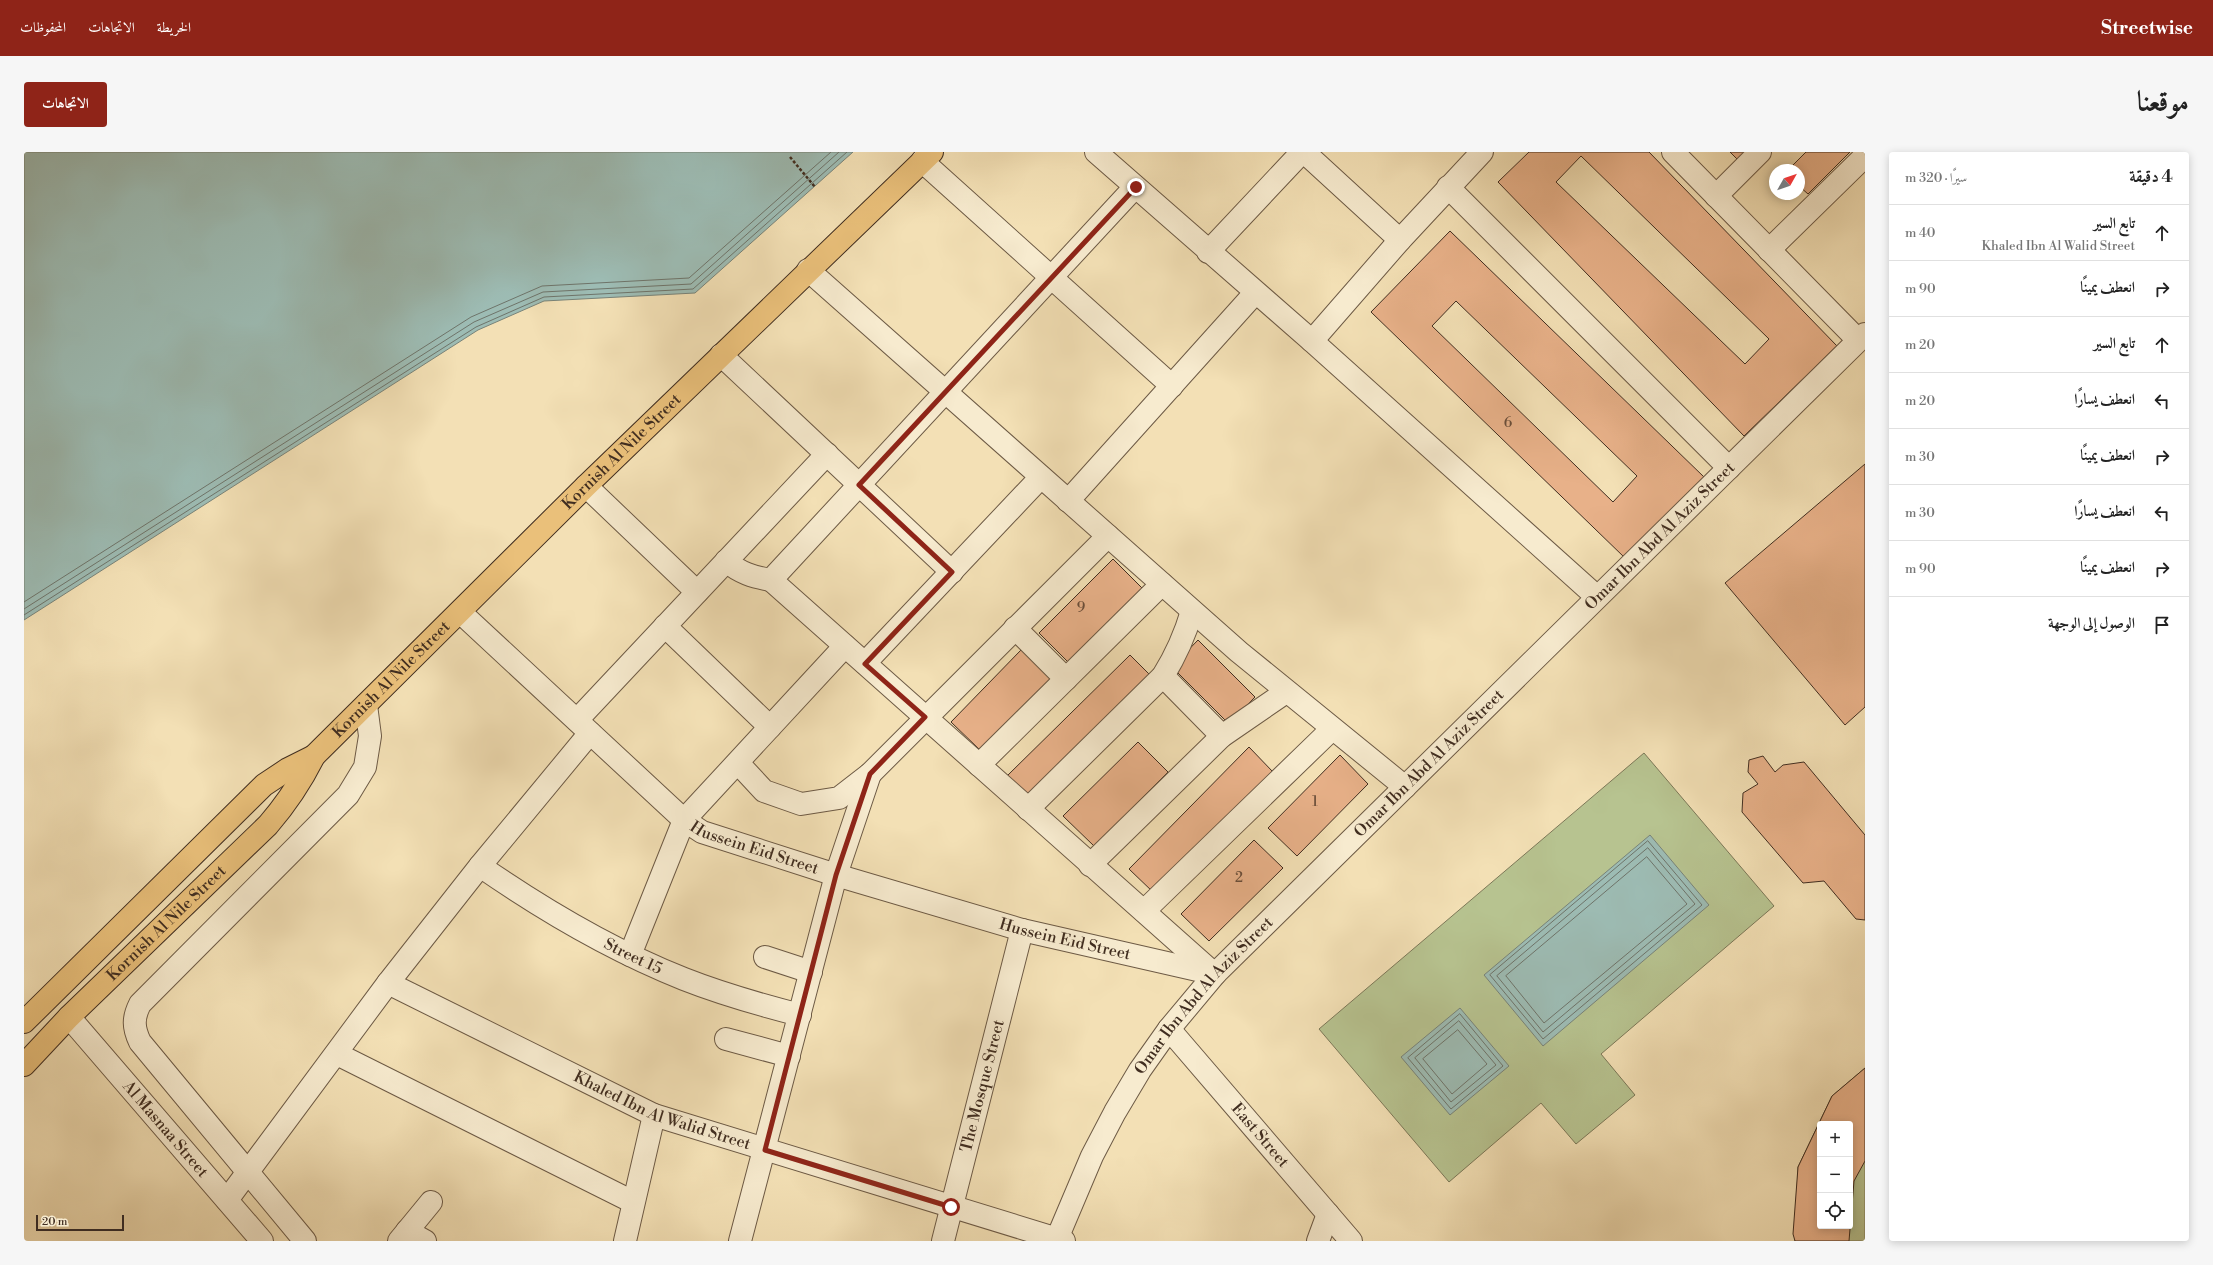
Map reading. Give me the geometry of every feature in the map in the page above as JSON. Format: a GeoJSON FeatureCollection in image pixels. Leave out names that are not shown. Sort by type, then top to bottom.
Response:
{"type":"FeatureCollection","features":[{"type":"Feature","properties":{"kind":"main road","name":"Kornish Al Nile Street"},"geometry":{"type":"LineString","coordinates":[[24,1065],[69,1017],[268,825],[294,793],[314,756],[586,486],[927,156]]}},
{"type":"Feature","properties":{"kind":"main road","name":"Kornish Al Nile Street"},"geometry":{"type":"LineString","coordinates":[[24,1022],[264,785],[288,769],[314,756]]}},
{"type":"Feature","properties":{"kind":"street"},"geometry":{"type":"LineString","coordinates":[[1208,252],[1303,152],[1400,240]]}},
{"type":"Feature","properties":{"kind":"street"},"geometry":{"type":"LineString","coordinates":[[1312,342],[1400,240],[1482,152]]}},
{"type":"Feature","properties":{"kind":"street"},"geometry":{"type":"LineString","coordinates":[[1672,152],[1769,250],[1862,337]]}},
{"type":"Feature","properties":{"kind":"street"},"geometry":{"type":"LineString","coordinates":[[1716,196],[1760,152]]}},
{"type":"Feature","properties":{"kind":"street"},"geometry":{"type":"LineString","coordinates":[[1098,153],[1597,597]]}},
{"type":"Feature","properties":{"kind":"street"},"geometry":{"type":"LineString","coordinates":[[927,156],[1052,278],[1172,386]]}},
{"type":"Feature","properties":{"kind":"street"},"geometry":{"type":"LineString","coordinates":[[1769,250],[1863,161]]}},
{"type":"Feature","properties":{"kind":"street"},"geometry":{"type":"LineString","coordinates":[[771,580],[1136,187]]}},
{"type":"Feature","properties":{"kind":"street"},"geometry":{"type":"LineString","coordinates":[[1448,187],[1729,468]]}},
{"type":"Feature","properties":{"kind":"street"},"geometry":{"type":"LineString","coordinates":[[808,270],[1192,611],[1286,692],[1405,787]]}},
{"type":"Feature","properties":{"kind":"street"},"geometry":{"type":"LineString","coordinates":[[1068,501],[1255,293]]}},
{"type":"Feature","properties":{"kind":"street","name":"Omar Ibn Abd Al Aziz Street"},"geometry":{"type":"LineString","coordinates":[[1059,1240],[1092,1156],[1115,1112],[1140,1070],[1169,1029],[1215,974],[1862,337]]}},
{"type":"Feature","properties":{"kind":"street"},"geometry":{"type":"LineString","coordinates":[[721,355],[952,572]]}},
{"type":"Feature","properties":{"kind":"street"},"geometry":{"type":"LineString","coordinates":[[227,1200],[338,1054],[388,984],[480,866],[583,726],[665,626],[827,454]]}},
{"type":"Feature","properties":{"kind":"street"},"geometry":{"type":"LineString","coordinates":[[865,664],[1041,477]]}},
{"type":"Feature","properties":{"kind":"street"},"geometry":{"type":"LineString","coordinates":[[586,486],[697,592]]}},
{"type":"Feature","properties":{"kind":"street"},"geometry":{"type":"LineString","coordinates":[[738,763],[764,791],[801,804],[839,798],[870,774],[925,717],[1108,536]]}},
{"type":"Feature","properties":{"kind":"street"},"geometry":{"type":"LineString","coordinates":[[726,561],[738,571],[754,577],[771,580],[1090,865],[1215,974]]}},
{"type":"Feature","properties":{"kind":"street"},"geometry":{"type":"LineString","coordinates":[[979,765],[1162,584]]}},
{"type":"Feature","properties":{"kind":"street"},"geometry":{"type":"LineString","coordinates":[[1028,809],[1163,676],[1178,651],[1192,611]]}},
{"type":"Feature","properties":{"kind":"street","name":"Hussein Eid Street"},"geometry":{"type":"LineString","coordinates":[[460,612],[684,820],[702,832],[836,875],[1022,930],[1215,974]]}},
{"type":"Feature","properties":{"kind":"street"},"geometry":{"type":"LineString","coordinates":[[665,626],[770,728]]}},
{"type":"Feature","properties":{"kind":"street"},"geometry":{"type":"LineString","coordinates":[[1015,628],[1066,679]]}},
{"type":"Feature","properties":{"kind":"street"},"geometry":{"type":"LineString","coordinates":[[630,955],[684,820],[845,646]]}},
{"type":"Feature","properties":{"kind":"street"},"geometry":{"type":"LineString","coordinates":[[1163,676],[1222,736]]}},
{"type":"Feature","properties":{"kind":"street"},"geometry":{"type":"LineString","coordinates":[[1090,865],[1222,736],[1286,692]]}},
{"type":"Feature","properties":{"kind":"street"},"geometry":{"type":"LineString","coordinates":[[305,1241],[140,1042],[134,1029],[134,1016],[140,1004],[348,795],[365,767],[370,736],[366,705]]}},
{"type":"Feature","properties":{"kind":"street"},"geometry":{"type":"LineString","coordinates":[[1144,911],[1332,729]]}},
{"type":"Feature","properties":{"kind":"street"},"geometry":{"type":"LineString","coordinates":[[740,1241],[836,875],[870,774]]}},
{"type":"Feature","properties":{"kind":"street","name":"Street 15"},"geometry":{"type":"LineString","coordinates":[[480,866],[528,899],[578,929],[630,955],[685,979],[741,999],[800,1015]]}},
{"type":"Feature","properties":{"kind":"street","name":"The Mosque Street"},"geometry":{"type":"LineString","coordinates":[[943,1241],[1022,930]]}},
{"type":"Feature","properties":{"kind":"street"},"geometry":{"type":"LineString","coordinates":[[765,957],[811,972]]}},
{"type":"Feature","properties":{"kind":"street","name":"Khaled Ibn Al Walid Street"},"geometry":{"type":"LineString","coordinates":[[388,984],[654,1115],[1059,1240]]}},
{"type":"Feature","properties":{"kind":"street","name":"Al Masnaa Street"},"geometry":{"type":"LineString","coordinates":[[69,1017],[262,1241]]}},
{"type":"Feature","properties":{"kind":"street","name":"East Street"},"geometry":{"type":"LineString","coordinates":[[1169,1029],[1351,1241]]}},
{"type":"Feature","properties":{"kind":"street"},"geometry":{"type":"LineString","coordinates":[[726,1039],[789,1056]]}},
{"type":"Feature","properties":{"kind":"street"},"geometry":{"type":"LineString","coordinates":[[338,1054],[633,1202]]}},
{"type":"Feature","properties":{"kind":"street"},"geometry":{"type":"LineString","coordinates":[[625,1241],[654,1115]]}},
{"type":"Feature","properties":{"kind":"street"},"geometry":{"type":"LineString","coordinates":[[410,1238],[431,1202]]}},
{"type":"Feature","properties":{"kind":"street"},"geometry":{"type":"LineString","coordinates":[[1318,1241],[1328,1214]]}},
{"type":"Feature","properties":{"kind":"path"},"geometry":{"type":"LineString","coordinates":[[790,158],[815,187]]}},
{"type":"Feature","properties":{"kind":"green space"},"geometry":{"type":"Polygon","coordinates":[[[1644,753],[1774,906],[1601,1054],[1635,1095],[1576,1144],[1541,1103],[1449,1182],[1319,1029],[1644,753]]]}},
{"type":"Feature","properties":{"kind":"green space"},"geometry":{"type":"Polygon","coordinates":[[[1865,1068],[1865,1241],[1795,1241],[1798,1167],[1817,1127],[1817,1229],[1853,1229],[1853,1121],[1820,1121],[1832,1096],[1865,1068]]]}},
{"type":"Feature","properties":{"kind":"water"},"geometry":{"type":"Polygon","coordinates":[[[24,152],[853,152],[695,293],[544,301],[478,330],[24,620],[24,152]]]}},
{"type":"Feature","properties":{"kind":"water"},"geometry":{"type":"Polygon","coordinates":[[[1650,835],[1709,905],[1543,1046],[1484,975],[1650,835]]]}},
{"type":"Feature","properties":{"kind":"water"},"geometry":{"type":"Polygon","coordinates":[[[1460,1008],[1509,1066],[1450,1115],[1401,1057],[1460,1008]]]}},
{"type":"Feature","properties":{"kind":"building"},"geometry":{"type":"Polygon","coordinates":[[[1529,152],[1649,152],[1837,346],[1744,436],[1498,182],[1529,152]],[[1581,156],[1556,182],[1745,364],[1769,339],[1581,156]]]}},
{"type":"Feature","properties":{"kind":"building"},"geometry":{"type":"Polygon","coordinates":[[[1730,152],[1745,152],[1737,159],[1730,152]]]}},
{"type":"Feature","properties":{"kind":"building"},"geometry":{"type":"Polygon","coordinates":[[[1806,152],[1850,152],[1808,194],[1805,191],[1805,164],[1794,164],[1806,152]]]}},
{"type":"Feature","properties":{"kind":"building"},"geometry":{"type":"Polygon","coordinates":[[[1450,231],[1704,477],[1625,558],[1371,312],[1450,231]],[[1456,301],[1432,326],[1613,502],[1637,476],[1456,301]]]}},
{"type":"Feature","properties":{"kind":"building"},"geometry":{"type":"Polygon","coordinates":[[[1865,464],[1865,707],[1845,725],[1725,583],[1865,464]]]}},
{"type":"Feature","properties":{"kind":"building"},"geometry":{"type":"Polygon","coordinates":[[[1113,559],[1142,588],[1068,662],[1039,633],[1113,559]]]}},
{"type":"Feature","properties":{"kind":"building"},"geometry":{"type":"Polygon","coordinates":[[[1198,640],[1255,697],[1229,724],[1172,667],[1198,640]]]}},
{"type":"Feature","properties":{"kind":"building"},"geometry":{"type":"Polygon","coordinates":[[[1021,650],[1050,679],[980,750],[951,722],[1021,650]]]}},
{"type":"Feature","properties":{"kind":"building"},"geometry":{"type":"Polygon","coordinates":[[[1130,655],[1153,678],[1030,799],[1007,776],[1130,655]]]}},
{"type":"Feature","properties":{"kind":"building"},"geometry":{"type":"Polygon","coordinates":[[[1138,742],[1168,772],[1094,846],[1063,816],[1138,742]]]}},
{"type":"Feature","properties":{"kind":"building"},"geometry":{"type":"Polygon","coordinates":[[[1249,747],[1273,772],[1154,893],[1129,869],[1249,747]]]}},
{"type":"Feature","properties":{"kind":"building"},"geometry":{"type":"Polygon","coordinates":[[[1340,755],[1368,784],[1297,856],[1268,828],[1340,755]]]}},
{"type":"Feature","properties":{"kind":"building"},"geometry":{"type":"Polygon","coordinates":[[[1763,756],[1775,772],[1783,765],[1804,762],[1865,835],[1865,920],[1856,919],[1824,881],[1803,883],[1742,812],[1743,793],[1758,784],[1748,772],[1749,760],[1763,756]]]}},
{"type":"Feature","properties":{"kind":"building"},"geometry":{"type":"Polygon","coordinates":[[[1254,840],[1283,868],[1209,941],[1181,914],[1254,840]]]}},
{"type":"Feature","properties":{"kind":"building"},"geometry":{"type":"Polygon","coordinates":[[[1865,1068],[1865,1161],[1854,1181],[1853,1193],[1853,1121],[1820,1121],[1832,1096],[1865,1068]]]}},
{"type":"Feature","properties":{"kind":"building"},"geometry":{"type":"Polygon","coordinates":[[[1817,1127],[1817,1229],[1850,1229],[1849,1241],[1795,1241],[1793,1234],[1798,1167],[1817,1127]]]}},
{"type":"Feature","properties":{"kind":"route"},"geometry":{"type":"LineString","coordinates":[[951,1207],[765,1150],[836,875],[870,774],[925,717],[865,664],[952,572],[859,485],[1136,187]]}}]}
